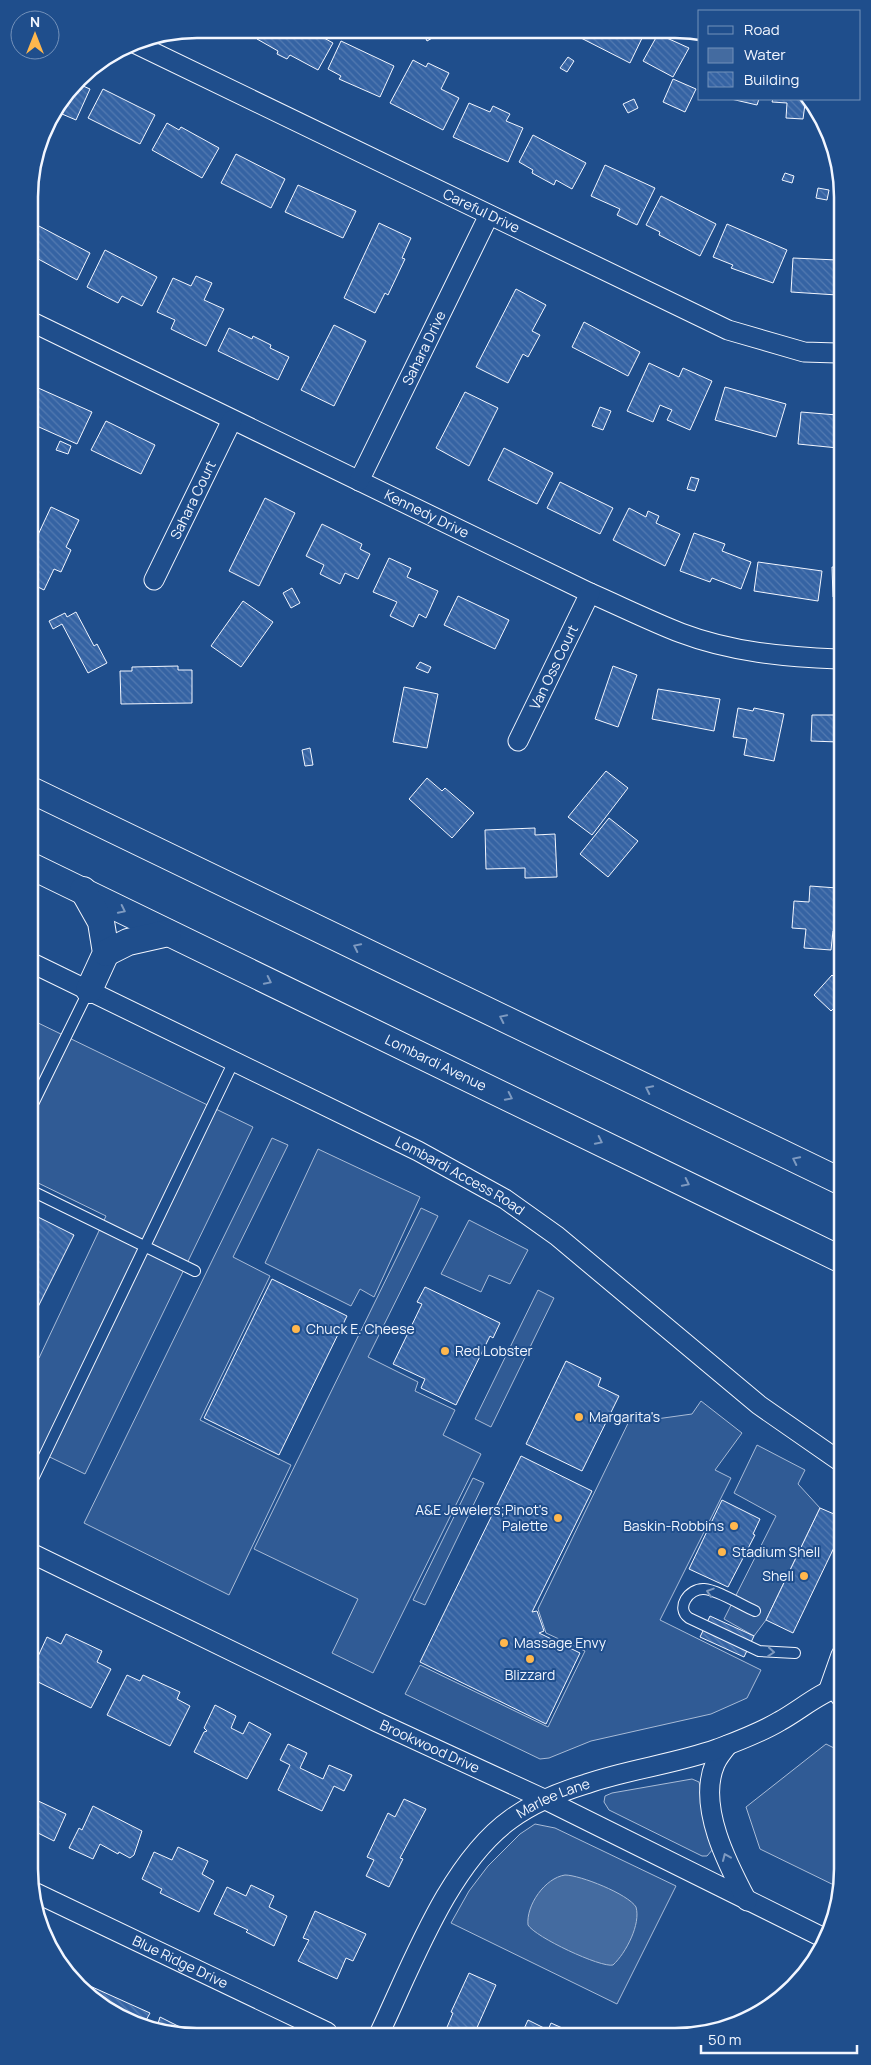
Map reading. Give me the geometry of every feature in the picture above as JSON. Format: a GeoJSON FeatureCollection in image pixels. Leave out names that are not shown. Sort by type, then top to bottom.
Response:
{"type":"FeatureCollection","features":[{"type":"Feature","properties":{"kind":"main road"},"geometry":{"type":"LineString","coordinates":[[38,793],[833,1178]]}},
{"type":"Feature","properties":{"kind":"main road","name":"Lombardi Avenue"},"geometry":{"type":"LineString","coordinates":[[38,869],[833,1256]]}},
{"type":"Feature","properties":{"kind":"main road"},"geometry":{"type":"LineString","coordinates":[[83,890],[100,922],[106,953],[89,990]]}},
{"type":"Feature","properties":{"kind":"main road"},"geometry":{"type":"LineString","coordinates":[[106,953],[128,942],[168,933]]}},
{"type":"Feature","properties":{"kind":"street","name":"Careful Drive"},"geometry":{"type":"LineString","coordinates":[[143,47],[728,330],[804,352],[834,352]]}},
{"type":"Feature","properties":{"kind":"street","name":"Sahara Drive"},"geometry":{"type":"LineString","coordinates":[[360,481],[489,215]]}},
{"type":"Feature","properties":{"kind":"street","name":"Kennedy Drive"},"geometry":{"type":"LineString","coordinates":[[38,325],[590,593],[681,633],[730,647],[789,657],[834,659]]}},
{"type":"Feature","properties":{"kind":"street","name":"Sahara Court"},"geometry":{"type":"LineString","coordinates":[[154,580],[232,420]]}},
{"type":"Feature","properties":{"kind":"street","name":"Van Oss Court"},"geometry":{"type":"LineString","coordinates":[[518,741],[590,593]]}},
{"type":"Feature","properties":{"kind":"street","name":"Lombardi Access Road"},"geometry":{"type":"LineString","coordinates":[[38,966],[418,1151],[520,1209],[600,1271],[745,1394],[794,1432],[833,1457]]}},
{"type":"Feature","properties":{"kind":"street","name":"Brookwood Drive"},"geometry":{"type":"LineString","coordinates":[[38,1556],[377,1722],[546,1800],[818,1935]]}},
{"type":"Feature","properties":{"kind":"street","name":"Marlee Lane"},"geometry":{"type":"LineString","coordinates":[[382,2028],[439,1906],[481,1846],[510,1819],[546,1800],[587,1783],[701,1754],[728,1745],[777,1723],[833,1689]]}},
{"type":"Feature","properties":{"kind":"street"},"geometry":{"type":"LineString","coordinates":[[728,1745],[715,1764],[711,1802],[723,1852],[747,1901]]}},
{"type":"Feature","properties":{"kind":"street","name":"Blue Ridge Drive"},"geometry":{"type":"LineString","coordinates":[[40,1895],[319,2028]]}},
{"type":"Feature","properties":{"kind":"lane"},"geometry":{"type":"LineString","coordinates":[[38,1094],[89,990]]}},
{"type":"Feature","properties":{"kind":"lane"},"geometry":{"type":"LineString","coordinates":[[38,1469],[234,1061]]}},
{"type":"Feature","properties":{"kind":"lane"},"geometry":{"type":"LineString","coordinates":[[38,1194],[195,1272]]}},
{"type":"Feature","properties":{"kind":"lane"},"geometry":{"type":"LineString","coordinates":[[755,1611],[705,1589],[692,1592],[683,1608],[684,1614],[689,1618],[759,1651],[795,1653]]}},
{"type":"Feature","properties":{"kind":"shaded area"},"geometry":{"type":"Polygon","coordinates":[[[38,1023],[253,1127],[85,1474],[38,1451],[38,1358],[106,1216],[38,1183],[38,1023]]]}},
{"type":"Feature","properties":{"kind":"shaded area"},"geometry":{"type":"Polygon","coordinates":[[[272,1138],[288,1145],[233,1257],[270,1276],[200,1420],[291,1465],[229,1595],[84,1523],[272,1138]]]}},
{"type":"Feature","properties":{"kind":"shaded area"},"geometry":{"type":"Polygon","coordinates":[[[318,1149],[420,1197],[374,1297],[360,1289],[351,1306],[265,1263],[318,1149]]]}},
{"type":"Feature","properties":{"kind":"shaded area"},"geometry":{"type":"Polygon","coordinates":[[[421,1208],[438,1216],[368,1357],[418,1382],[415,1391],[455,1410],[443,1435],[481,1454],[373,1673],[332,1653],[358,1599],[254,1549],[421,1208]]]}},
{"type":"Feature","properties":{"kind":"shaded area"},"geometry":{"type":"Polygon","coordinates":[[[469,1220],[528,1250],[510,1284],[489,1275],[481,1292],[441,1274],[469,1220]]]}},
{"type":"Feature","properties":{"kind":"shaded area"},"geometry":{"type":"Polygon","coordinates":[[[538,1290],[554,1298],[491,1427],[475,1419],[538,1290]]]}},
{"type":"Feature","properties":{"kind":"shaded area"},"geometry":{"type":"Polygon","coordinates":[[[701,1401],[742,1433],[715,1470],[731,1478],[660,1620],[761,1670],[747,1698],[711,1714],[591,1741],[549,1758],[540,1759],[405,1694],[420,1665],[548,1727],[585,1651],[546,1633],[538,1609],[633,1413],[649,1420],[692,1414],[701,1401]]]}},
{"type":"Feature","properties":{"kind":"shaded area"},"geometry":{"type":"Polygon","coordinates":[[[757,1445],[805,1470],[798,1484],[820,1508],[766,1620],[754,1636],[724,1619],[776,1516],[734,1493],[757,1445]]]}},
{"type":"Feature","properties":{"kind":"shaded area"},"geometry":{"type":"Polygon","coordinates":[[[473,1478],[484,1483],[425,1605],[413,1600],[473,1478]]]}},
{"type":"Feature","properties":{"kind":"shaded area"},"geometry":{"type":"Polygon","coordinates":[[[826,1744],[833,1748],[832,1884],[760,1849],[746,1807],[826,1744]]]}},
{"type":"Feature","properties":{"kind":"shaded area"},"geometry":{"type":"Polygon","coordinates":[[[692,1779],[699,1782],[713,1849],[707,1856],[702,1856],[609,1810],[604,1802],[605,1796],[612,1793],[692,1779]]]}},
{"type":"Feature","properties":{"kind":"shaded area"},"geometry":{"type":"Polygon","coordinates":[[[535,1824],[555,1828],[676,1886],[617,2004],[451,1923],[469,1891],[488,1866],[520,1834],[535,1824]]]}},
{"type":"Feature","properties":{"kind":"water"},"geometry":{"type":"Polygon","coordinates":[[[565,1875],[581,1878],[603,1886],[624,1897],[636,1907],[636,1922],[631,1938],[623,1953],[613,1965],[596,1962],[569,1951],[543,1937],[528,1925],[530,1909],[538,1894],[550,1881],[565,1875]]]}},
{"type":"Feature","properties":{"kind":"building"},"geometry":{"type":"Polygon","coordinates":[[[324,38],[333,43],[318,70],[290,55],[287,59],[277,54],[278,51],[257,39],[324,38]]]}},
{"type":"Feature","properties":{"kind":"building"},"geometry":{"type":"Polygon","coordinates":[[[581,38],[642,38],[630,63],[581,38]]]}},
{"type":"Feature","properties":{"kind":"building"},"geometry":{"type":"Polygon","coordinates":[[[656,38],[667,38],[689,48],[673,77],[643,61],[656,38]]]}},
{"type":"Feature","properties":{"kind":"building"},"geometry":{"type":"Polygon","coordinates":[[[341,41],[394,66],[380,97],[339,79],[341,76],[328,69],[341,41]]]}},
{"type":"Feature","properties":{"kind":"building"},"geometry":{"type":"Polygon","coordinates":[[[568,57],[574,61],[567,72],[560,68],[568,57]]]}},
{"type":"Feature","properties":{"kind":"building"},"geometry":{"type":"Polygon","coordinates":[[[413,60],[426,67],[428,63],[449,73],[441,89],[459,98],[443,130],[390,103],[413,60]]]}},
{"type":"Feature","properties":{"kind":"building"},"geometry":{"type":"Polygon","coordinates":[[[673,79],[696,89],[685,112],[663,102],[673,79]]]}},
{"type":"Feature","properties":{"kind":"building"},"geometry":{"type":"Polygon","coordinates":[[[83,86],[90,89],[76,120],[61,114],[83,86]]]}},
{"type":"Feature","properties":{"kind":"building"},"geometry":{"type":"Polygon","coordinates":[[[103,89],[155,115],[140,144],[88,118],[103,89]]]}},
{"type":"Feature","properties":{"kind":"building"},"geometry":{"type":"Polygon","coordinates":[[[634,99],[638,108],[628,113],[623,104],[634,99]]]}},
{"type":"Feature","properties":{"kind":"building"},"geometry":{"type":"Polygon","coordinates":[[[735,100],[759,100],[757,105],[735,100]]]}},
{"type":"Feature","properties":{"kind":"building"},"geometry":{"type":"Polygon","coordinates":[[[773,100],[801,100],[805,106],[803,119],[786,118],[787,103],[772,102],[773,100]]]}},
{"type":"Feature","properties":{"kind":"building"},"geometry":{"type":"Polygon","coordinates":[[[469,103],[490,112],[493,106],[510,114],[506,121],[523,128],[508,162],[453,137],[469,103]]]}},
{"type":"Feature","properties":{"kind":"building"},"geometry":{"type":"Polygon","coordinates":[[[167,123],[179,130],[181,127],[219,148],[202,178],[152,150],[167,123]]]}},
{"type":"Feature","properties":{"kind":"building"},"geometry":{"type":"Polygon","coordinates":[[[533,135],[586,163],[572,189],[556,180],[554,185],[532,173],[533,170],[519,162],[533,135]]]}},
{"type":"Feature","properties":{"kind":"building"},"geometry":{"type":"Polygon","coordinates":[[[236,154],[285,179],[271,208],[221,183],[236,154]]]}},
{"type":"Feature","properties":{"kind":"building"},"geometry":{"type":"Polygon","coordinates":[[[605,165],[655,188],[637,225],[617,215],[620,209],[591,196],[605,165]]]}},
{"type":"Feature","properties":{"kind":"building"},"geometry":{"type":"Polygon","coordinates":[[[785,173],[794,176],[792,183],[782,180],[785,173]]]}},
{"type":"Feature","properties":{"kind":"building"},"geometry":{"type":"Polygon","coordinates":[[[298,185],[356,211],[343,238],[285,212],[298,185]]]}},
{"type":"Feature","properties":{"kind":"building"},"geometry":{"type":"Polygon","coordinates":[[[818,188],[829,190],[827,200],[816,198],[818,188]]]}},
{"type":"Feature","properties":{"kind":"building"},"geometry":{"type":"Polygon","coordinates":[[[661,196],[716,224],[700,256],[659,235],[660,232],[646,225],[661,196]]]}},
{"type":"Feature","properties":{"kind":"building"},"geometry":{"type":"Polygon","coordinates":[[[379,223],[411,238],[402,258],[405,259],[388,295],[385,293],[375,313],[344,298],[379,223]]]}},
{"type":"Feature","properties":{"kind":"building"},"geometry":{"type":"Polygon","coordinates":[[[727,224],[787,250],[773,283],[731,268],[733,265],[713,257],[727,224]]]}},
{"type":"Feature","properties":{"kind":"building"},"geometry":{"type":"Polygon","coordinates":[[[38,226],[90,253],[77,280],[38,259],[38,226]]]}},
{"type":"Feature","properties":{"kind":"building"},"geometry":{"type":"Polygon","coordinates":[[[105,250],[157,277],[142,306],[122,296],[118,303],[87,287],[105,250]]]}},
{"type":"Feature","properties":{"kind":"building"},"geometry":{"type":"Polygon","coordinates":[[[793,258],[834,260],[834,295],[791,292],[793,258]]]}},
{"type":"Feature","properties":{"kind":"building"},"geometry":{"type":"Polygon","coordinates":[[[196,276],[212,283],[204,300],[224,309],[206,346],[171,329],[175,320],[157,312],[173,278],[191,286],[196,276]]]}},
{"type":"Feature","properties":{"kind":"building"},"geometry":{"type":"Polygon","coordinates":[[[516,289],[546,305],[532,331],[540,335],[528,357],[523,354],[508,383],[476,367],[516,289]]]}},
{"type":"Feature","properties":{"kind":"building"},"geometry":{"type":"Polygon","coordinates":[[[584,322],[640,352],[628,376],[572,347],[584,322]]]}},
{"type":"Feature","properties":{"kind":"building"},"geometry":{"type":"Polygon","coordinates":[[[334,325],[366,341],[334,406],[301,390],[334,325]]]}},
{"type":"Feature","properties":{"kind":"building"},"geometry":{"type":"Polygon","coordinates":[[[229,328],[252,339],[253,336],[271,345],[270,348],[289,357],[278,380],[218,351],[229,328]]]}},
{"type":"Feature","properties":{"kind":"building"},"geometry":{"type":"Polygon","coordinates":[[[649,363],[679,377],[683,368],[712,381],[690,430],[667,420],[672,410],[660,405],[653,422],[627,411],[649,363]]]}},
{"type":"Feature","properties":{"kind":"building"},"geometry":{"type":"Polygon","coordinates":[[[725,387],[786,404],[776,437],[715,420],[725,387]]]}},
{"type":"Feature","properties":{"kind":"building"},"geometry":{"type":"Polygon","coordinates":[[[38,388],[92,412],[77,444],[38,427],[38,388]]]}},
{"type":"Feature","properties":{"kind":"building"},"geometry":{"type":"Polygon","coordinates":[[[465,392],[498,408],[469,466],[436,448],[465,392]]]}},
{"type":"Feature","properties":{"kind":"building"},"geometry":{"type":"Polygon","coordinates":[[[600,407],[611,411],[603,430],[592,426],[600,407]]]}},
{"type":"Feature","properties":{"kind":"building"},"geometry":{"type":"Polygon","coordinates":[[[801,412],[834,415],[834,448],[798,444],[801,412]]]}},
{"type":"Feature","properties":{"kind":"building"},"geometry":{"type":"Polygon","coordinates":[[[106,421],[155,445],[141,474],[91,450],[106,421]]]}},
{"type":"Feature","properties":{"kind":"building"},"geometry":{"type":"Polygon","coordinates":[[[60,441],[71,446],[68,454],[56,450],[60,441]]]}},
{"type":"Feature","properties":{"kind":"building"},"geometry":{"type":"Polygon","coordinates":[[[504,448],[553,473],[537,504],[488,480],[504,448]]]}},
{"type":"Feature","properties":{"kind":"building"},"geometry":{"type":"Polygon","coordinates":[[[691,477],[699,479],[695,491],[687,489],[691,477]]]}},
{"type":"Feature","properties":{"kind":"building"},"geometry":{"type":"Polygon","coordinates":[[[560,482],[613,508],[600,534],[547,508],[560,482]]]}},
{"type":"Feature","properties":{"kind":"building"},"geometry":{"type":"Polygon","coordinates":[[[265,498],[295,513],[259,586],[229,571],[265,498]]]}},
{"type":"Feature","properties":{"kind":"building"},"geometry":{"type":"Polygon","coordinates":[[[51,507],[79,520],[66,547],[71,550],[61,572],[54,569],[44,590],[38,587],[38,535],[51,507]]]}},
{"type":"Feature","properties":{"kind":"building"},"geometry":{"type":"Polygon","coordinates":[[[629,508],[646,517],[648,511],[659,516],[656,523],[680,534],[665,566],[613,540],[629,508]]]}},
{"type":"Feature","properties":{"kind":"building"},"geometry":{"type":"Polygon","coordinates":[[[322,524],[362,544],[360,549],[370,554],[358,579],[345,573],[340,584],[320,574],[324,565],[306,556],[322,524]]]}},
{"type":"Feature","properties":{"kind":"building"},"geometry":{"type":"Polygon","coordinates":[[[694,533],[725,544],[722,551],[751,562],[741,589],[712,578],[710,582],[680,571],[694,533]]]}},
{"type":"Feature","properties":{"kind":"building"},"geometry":{"type":"Polygon","coordinates":[[[389,558],[411,568],[407,577],[438,591],[426,618],[419,614],[413,627],[390,616],[397,602],[373,592],[389,558]]]}},
{"type":"Feature","properties":{"kind":"building"},"geometry":{"type":"Polygon","coordinates":[[[758,562],[822,571],[818,601],[754,591],[758,562]]]}},
{"type":"Feature","properties":{"kind":"building"},"geometry":{"type":"Polygon","coordinates":[[[832,567],[834,567],[833,597],[832,567]]]}},
{"type":"Feature","properties":{"kind":"building"},"geometry":{"type":"Polygon","coordinates":[[[292,588],[300,603],[291,608],[283,593],[292,588]]]}},
{"type":"Feature","properties":{"kind":"building"},"geometry":{"type":"Polygon","coordinates":[[[458,596],[509,620],[495,649],[444,625],[458,596]]]}},
{"type":"Feature","properties":{"kind":"building"},"geometry":{"type":"Polygon","coordinates":[[[243,601],[273,622],[241,667],[211,646],[243,601]]]}},
{"type":"Feature","properties":{"kind":"building"},"geometry":{"type":"Polygon","coordinates":[[[76,612],[94,646],[97,644],[107,663],[88,673],[62,624],[53,629],[49,621],[65,613],[67,617],[76,612]]]}},
{"type":"Feature","properties":{"kind":"building"},"geometry":{"type":"Polygon","coordinates":[[[420,662],[431,667],[428,673],[416,668],[420,662]]]}},
{"type":"Feature","properties":{"kind":"building"},"geometry":{"type":"Polygon","coordinates":[[[178,666],[178,670],[192,670],[192,703],[121,704],[120,671],[132,671],[132,667],[178,666]]]}},
{"type":"Feature","properties":{"kind":"building"},"geometry":{"type":"Polygon","coordinates":[[[613,666],[637,675],[618,727],[595,719],[613,666]]]}},
{"type":"Feature","properties":{"kind":"building"},"geometry":{"type":"Polygon","coordinates":[[[404,687],[438,694],[427,748],[393,742],[404,687]]]}},
{"type":"Feature","properties":{"kind":"building"},"geometry":{"type":"Polygon","coordinates":[[[658,689],[720,699],[714,731],[652,719],[658,689]]]}},
{"type":"Feature","properties":{"kind":"building"},"geometry":{"type":"Polygon","coordinates":[[[738,708],[753,711],[754,708],[784,714],[774,761],[744,755],[747,739],[733,737],[738,708]]]}},
{"type":"Feature","properties":{"kind":"building"},"geometry":{"type":"Polygon","coordinates":[[[812,715],[834,715],[834,742],[811,741],[812,715]]]}},
{"type":"Feature","properties":{"kind":"building"},"geometry":{"type":"Polygon","coordinates":[[[310,748],[313,765],[305,766],[302,750],[310,748]]]}},
{"type":"Feature","properties":{"kind":"building"},"geometry":{"type":"Polygon","coordinates":[[[606,771],[628,788],[592,835],[568,817],[606,771]]]}},
{"type":"Feature","properties":{"kind":"building"},"geometry":{"type":"Polygon","coordinates":[[[427,778],[442,791],[445,788],[474,813],[452,838],[409,799],[427,778]]]}},
{"type":"Feature","properties":{"kind":"building"},"geometry":{"type":"Polygon","coordinates":[[[609,818],[638,841],[608,877],[580,854],[609,818]]]}},
{"type":"Feature","properties":{"kind":"building"},"geometry":{"type":"Polygon","coordinates":[[[535,828],[535,835],[555,834],[557,877],[525,878],[525,868],[486,869],[485,830],[535,828]]]}},
{"type":"Feature","properties":{"kind":"building"},"geometry":{"type":"Polygon","coordinates":[[[810,886],[834,888],[834,931],[831,950],[804,948],[806,929],[792,928],[794,901],[809,902],[810,886]]]}},
{"type":"Feature","properties":{"kind":"building"},"geometry":{"type":"Polygon","coordinates":[[[832,975],[834,1009],[831,1011],[814,995],[832,975]]]}},
{"type":"Feature","properties":{"kind":"building"},"geometry":{"type":"Polygon","coordinates":[[[38,1217],[74,1235],[38,1307],[38,1217]]]}},
{"type":"Feature","properties":{"kind":"building"},"geometry":{"type":"Polygon","coordinates":[[[272,1279],[347,1316],[279,1455],[204,1418],[272,1279]]]}},
{"type":"Feature","properties":{"kind":"building"},"geometry":{"type":"Polygon","coordinates":[[[425,1287],[500,1323],[493,1338],[490,1336],[456,1405],[421,1388],[425,1379],[393,1364],[422,1304],[417,1302],[425,1287]]]}},
{"type":"Feature","properties":{"kind":"building"},"geometry":{"type":"Polygon","coordinates":[[[566,1361],[601,1378],[598,1386],[619,1396],[582,1471],[526,1444],[566,1361]]]}},
{"type":"Feature","properties":{"kind":"building"},"geometry":{"type":"Polygon","coordinates":[[[521,1456],[592,1491],[532,1612],[537,1611],[544,1631],[539,1633],[580,1653],[546,1724],[420,1662],[521,1456]]]}},
{"type":"Feature","properties":{"kind":"building","name":"Stadium Shell"},"geometry":{"type":"Polygon","coordinates":[[[722,1500],[760,1519],[753,1534],[755,1535],[728,1587],[689,1569],[722,1500]]]}},
{"type":"Feature","properties":{"kind":"building","name":"Shell"},"geometry":{"type":"Polygon","coordinates":[[[820,1508],[833,1514],[833,1549],[793,1633],[766,1620],[820,1508]]]}},
{"type":"Feature","properties":{"kind":"building"},"geometry":{"type":"Polygon","coordinates":[[[710,1616],[754,1636],[744,1657],[700,1637],[710,1616]]]}},
{"type":"Feature","properties":{"kind":"building"},"geometry":{"type":"Polygon","coordinates":[[[66,1634],[102,1651],[97,1662],[111,1669],[91,1708],[38,1682],[38,1656],[47,1637],[61,1644],[66,1634]]]}},
{"type":"Feature","properties":{"kind":"building"},"geometry":{"type":"Polygon","coordinates":[[[127,1675],[140,1681],[143,1675],[180,1692],[177,1699],[190,1706],[170,1746],[107,1715],[127,1675]]]}},
{"type":"Feature","properties":{"kind":"building"},"geometry":{"type":"Polygon","coordinates":[[[215,1705],[236,1716],[231,1728],[243,1734],[249,1722],[271,1734],[247,1779],[194,1752],[204,1732],[207,1731],[204,1728],[215,1705]]]}},
{"type":"Feature","properties":{"kind":"building"},"geometry":{"type":"Polygon","coordinates":[[[288,1744],[307,1753],[300,1768],[323,1779],[329,1765],[352,1775],[344,1791],[334,1786],[322,1811],[278,1790],[290,1765],[280,1760],[288,1744]]]}},
{"type":"Feature","properties":{"kind":"building"},"geometry":{"type":"Polygon","coordinates":[[[404,1799],[426,1809],[400,1858],[403,1859],[389,1887],[366,1876],[374,1860],[367,1857],[388,1813],[395,1817],[404,1799]]]}},
{"type":"Feature","properties":{"kind":"building"},"geometry":{"type":"Polygon","coordinates":[[[38,1801],[66,1814],[54,1841],[38,1833],[38,1801]]]}},
{"type":"Feature","properties":{"kind":"building"},"geometry":{"type":"Polygon","coordinates":[[[93,1806],[142,1831],[134,1855],[130,1858],[100,1844],[93,1859],[69,1848],[79,1828],[82,1830],[93,1806]]]}},
{"type":"Feature","properties":{"kind":"building"},"geometry":{"type":"Polygon","coordinates":[[[178,1847],[208,1861],[202,1874],[214,1881],[199,1912],[160,1893],[162,1889],[142,1879],[154,1852],[172,1860],[178,1847]]]}},
{"type":"Feature","properties":{"kind":"building"},"geometry":{"type":"Polygon","coordinates":[[[251,1885],[274,1896],[269,1907],[287,1916],[274,1946],[246,1932],[248,1930],[214,1914],[227,1887],[246,1896],[251,1885]]]}},
{"type":"Feature","properties":{"kind":"building"},"geometry":{"type":"Polygon","coordinates":[[[315,1911],[366,1934],[353,1961],[346,1958],[337,1979],[298,1961],[309,1940],[303,1938],[315,1911]]]}},
{"type":"Feature","properties":{"kind":"building"},"geometry":{"type":"Polygon","coordinates":[[[469,1973],[496,1985],[477,2028],[447,2028],[453,2013],[451,2012],[469,1973]]]}},
{"type":"Feature","properties":{"kind":"building"},"geometry":{"type":"Polygon","coordinates":[[[90,1986],[150,2013],[147,2019],[126,2011],[100,1995],[90,1986]]]}},
{"type":"Feature","properties":{"kind":"building"},"geometry":{"type":"Polygon","coordinates":[[[160,2017],[178,2026],[166,2024],[158,2022],[160,2017]]]}},
{"type":"Feature","properties":{"kind":"building"},"geometry":{"type":"Polygon","coordinates":[[[528,2020],[544,2028],[524,2028],[528,2020]]]}},
{"type":"Feature","properties":{"kind":"building"},"geometry":{"type":"Polygon","coordinates":[[[551,2023],[562,2028],[549,2028],[551,2023]]]}},
{"type":"Feature","properties":{"kind":"place","name":"Chuck E. Cheese"},"geometry":{"type":"Point","coordinates":[296,1329]}},
{"type":"Feature","properties":{"kind":"place","name":"Red Lobster"},"geometry":{"type":"Point","coordinates":[445,1351]}},
{"type":"Feature","properties":{"kind":"place","name":"Margarita's"},"geometry":{"type":"Point","coordinates":[579,1417]}},
{"type":"Feature","properties":{"kind":"place","name":"A&E Jewelers;Pinot's Palette"},"geometry":{"type":"Point","coordinates":[558,1518]}},
{"type":"Feature","properties":{"kind":"place","name":"Baskin-Robbins"},"geometry":{"type":"Point","coordinates":[734,1526]}},
{"type":"Feature","properties":{"kind":"place","name":"Stadium Shell"},"geometry":{"type":"Point","coordinates":[722,1552]}},
{"type":"Feature","properties":{"kind":"place","name":"Shell"},"geometry":{"type":"Point","coordinates":[804,1576]}},
{"type":"Feature","properties":{"kind":"place","name":"Massage Envy"},"geometry":{"type":"Point","coordinates":[504,1643]}},
{"type":"Feature","properties":{"kind":"place","name":"Blizzard"},"geometry":{"type":"Point","coordinates":[530,1659]}}]}
